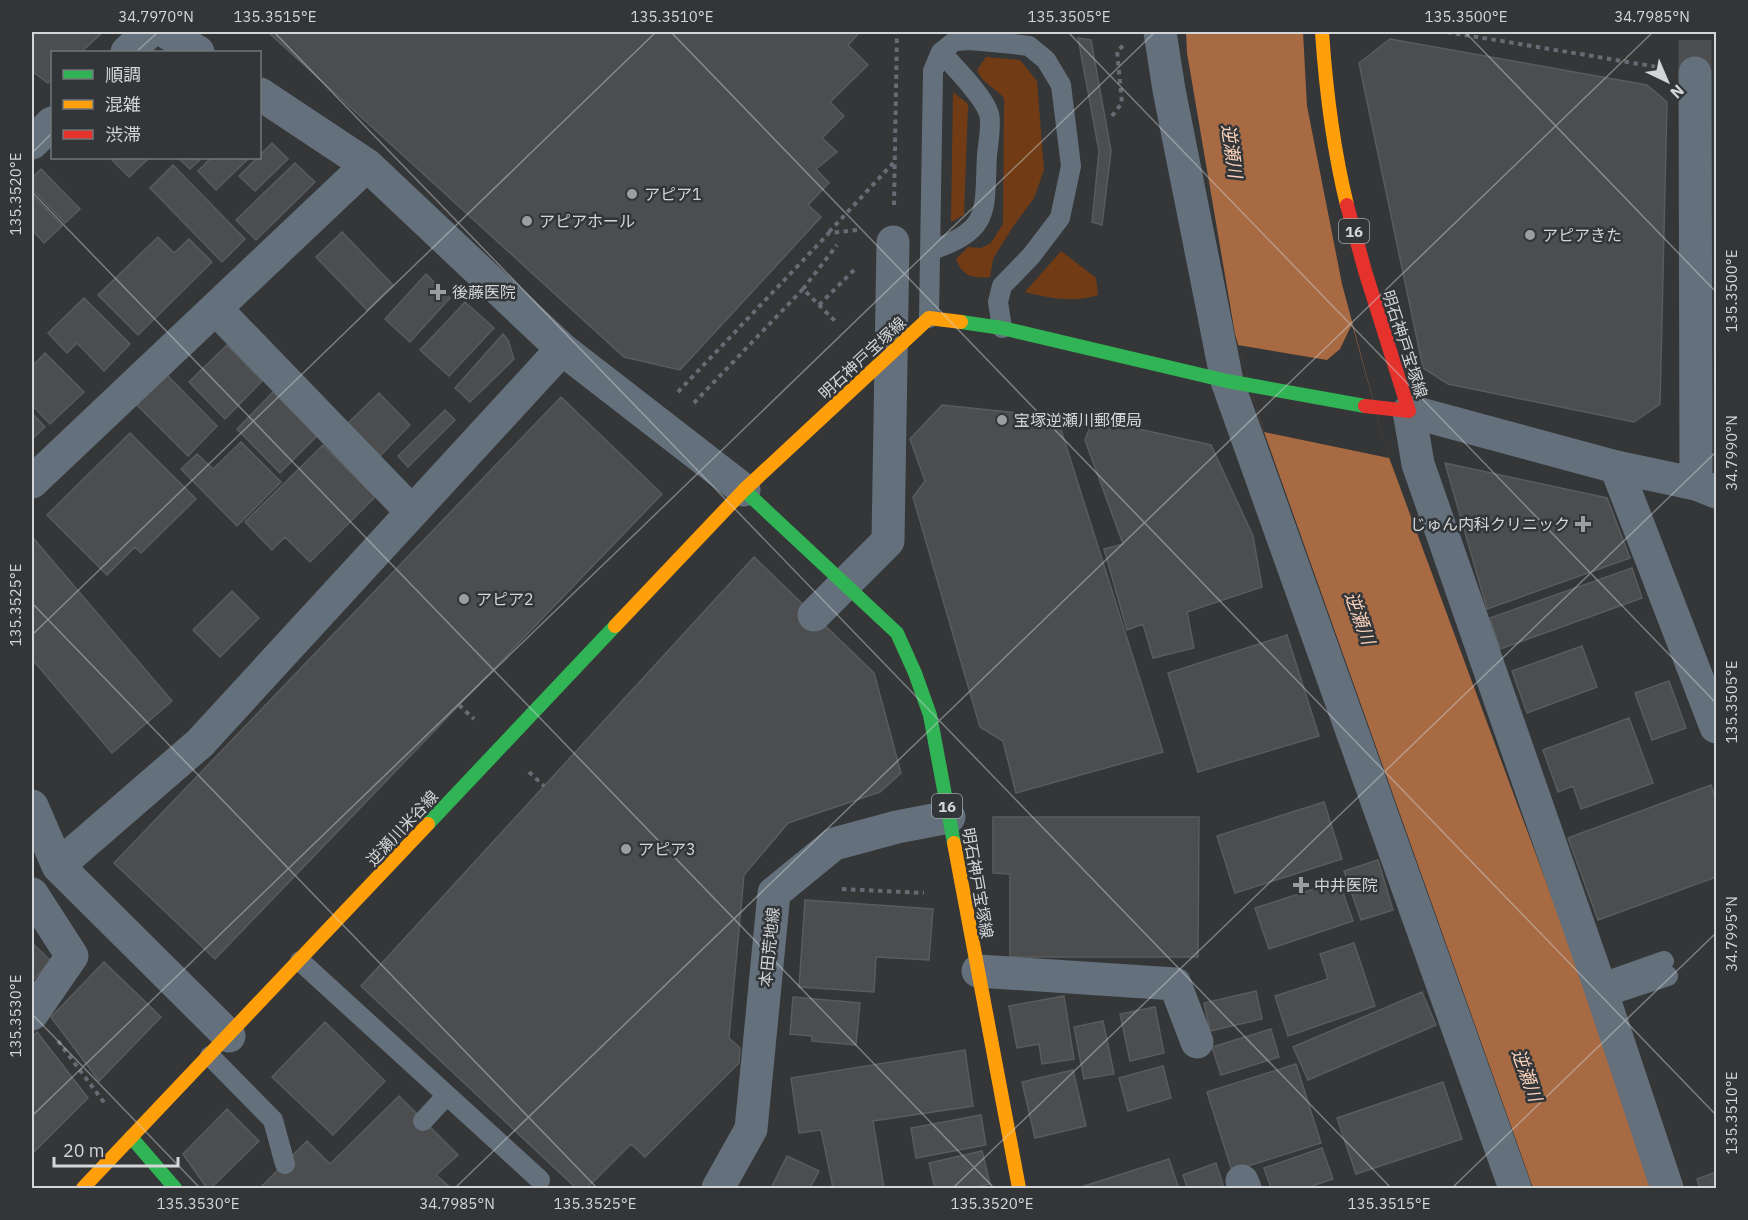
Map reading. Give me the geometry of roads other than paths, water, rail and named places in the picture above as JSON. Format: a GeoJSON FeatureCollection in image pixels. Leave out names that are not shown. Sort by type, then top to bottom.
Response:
{"type":"FeatureCollection","features":[{"type":"Feature","properties":{"kind":"main road","name":"明石神戸宝塚線"},"geometry":{"type":"LineString","coordinates":[[1019,1188],[930,715],[915,673],[897,633],[744,490],[929,318],[1002,328],[1239,383],[1375,408],[1409,411],[1356,242],[1328,102],[1322,32]]}},
{"type":"Feature","properties":{"kind":"main road","name":"逆瀬川米谷線"},"geometry":{"type":"LineString","coordinates":[[83,1188],[744,490]]}},
{"type":"Feature","properties":{"kind":"main road"},"geometry":{"type":"LineString","coordinates":[[131,1137],[175,1188]]}},
{"type":"Feature","properties":{"kind":"street"},"geometry":{"type":"LineString","coordinates":[[128,51],[149,32]]}},
{"type":"Feature","properties":{"kind":"street"},"geometry":{"type":"LineString","coordinates":[[166,32],[196,51]]}},
{"type":"Feature","properties":{"kind":"street"},"geometry":{"type":"LineString","coordinates":[[1160,32],[1169,90],[1239,383],[1515,1188]]}},
{"type":"Feature","properties":{"kind":"street"},"geometry":{"type":"LineString","coordinates":[[1667,1188],[1418,464],[1409,411],[1706,488],[1695,73]]}},
{"type":"Feature","properties":{"kind":"street"},"geometry":{"type":"LineString","coordinates":[[261,95],[367,165],[562,349],[744,490]]}},
{"type":"Feature","properties":{"kind":"street"},"geometry":{"type":"LineString","coordinates":[[32,143],[51,124]]}},
{"type":"Feature","properties":{"kind":"street"},"geometry":{"type":"LineString","coordinates":[[32,482],[367,165]]}},
{"type":"Feature","properties":{"kind":"street"},"geometry":{"type":"LineString","coordinates":[[814,615],[888,541],[884,229]]}},
{"type":"Feature","properties":{"kind":"street"},"geometry":{"type":"LineString","coordinates":[[216,309],[412,512]]}},
{"type":"Feature","properties":{"kind":"street"},"geometry":{"type":"LineString","coordinates":[[58,866],[200,743],[562,349]]}},
{"type":"Feature","properties":{"kind":"street"},"geometry":{"type":"LineString","coordinates":[[1616,466],[1716,727]]}},
{"type":"Feature","properties":{"kind":"street"},"geometry":{"type":"LineString","coordinates":[[32,806],[38,839],[58,866],[219,1046]]}},
{"type":"Feature","properties":{"kind":"street","name":"本田荒地線"},"geometry":{"type":"LineString","coordinates":[[718,1188],[751,1129],[774,893],[834,844],[897,827],[950,817]]}},
{"type":"Feature","properties":{"kind":"street"},"geometry":{"type":"LineString","coordinates":[[32,894],[72,956],[33,1011]]}},
{"type":"Feature","properties":{"kind":"street"},"geometry":{"type":"LineString","coordinates":[[978,971],[1175,984],[1197,1042]]}},
{"type":"Feature","properties":{"kind":"lane"},"geometry":{"type":"LineString","coordinates":[[929,318],[932,250],[933,71],[941,52],[955,41],[970,40],[1029,46],[1046,60],[1061,85],[1071,166],[1060,218],[1032,256],[1002,286],[998,302],[1002,328]]}},
{"type":"Feature","properties":{"kind":"lane"},"geometry":{"type":"LineString","coordinates":[[932,250],[955,242],[974,228],[984,211],[989,114],[978,95],[941,52]]}},
{"type":"Feature","properties":{"kind":"lane"},"geometry":{"type":"LineString","coordinates":[[300,961],[540,1180]]}},
{"type":"Feature","properties":{"kind":"lane"},"geometry":{"type":"LineString","coordinates":[[1601,991],[1666,968]]}},
{"type":"Feature","properties":{"kind":"lane"},"geometry":{"type":"LineString","coordinates":[[219,1046],[273,1120],[285,1164]]}},
{"type":"Feature","properties":{"kind":"lane"},"geometry":{"type":"LineString","coordinates":[[423,1121],[447,1095]]}},
{"type":"Feature","properties":{"kind":"water","name":"逆瀬川"},"geometry":{"type":"Polygon","coordinates":[[[1186,32],[1303,32],[1307,106],[1342,284],[1387,452],[1633,1117],[1656,1188],[1533,1188],[1264,432],[1235,334],[1187,53],[1186,32]]]}},
{"type":"Feature","properties":{"kind":"tunnel"},"geometry":{"type":"LineString","coordinates":[[1695,32],[1695,73]]}},
{"type":"Feature","properties":{"kind":"place","name":"アピア1"},"geometry":{"type":"Point","coordinates":[632,194]}},
{"type":"Feature","properties":{"kind":"place","name":"アピアホール"},"geometry":{"type":"Point","coordinates":[527,221]}},
{"type":"Feature","properties":{"kind":"place","name":"アピアきた"},"geometry":{"type":"Point","coordinates":[1530,235]}},
{"type":"Feature","properties":{"kind":"place","name":"後藤医院"},"geometry":{"type":"Point","coordinates":[438,292]}},
{"type":"Feature","properties":{"kind":"place","name":"宝塚逆瀬川郵便局"},"geometry":{"type":"Point","coordinates":[1002,420]}},
{"type":"Feature","properties":{"kind":"place","name":"じゅん内科クリニック"},"geometry":{"type":"Point","coordinates":[1583,524]}},
{"type":"Feature","properties":{"kind":"place","name":"アピア2"},"geometry":{"type":"Point","coordinates":[464,599]}},
{"type":"Feature","properties":{"kind":"place","name":"アピア3"},"geometry":{"type":"Point","coordinates":[626,849]}},
{"type":"Feature","properties":{"kind":"place","name":"中井医院"},"geometry":{"type":"Point","coordinates":[1301,885]}}]}
